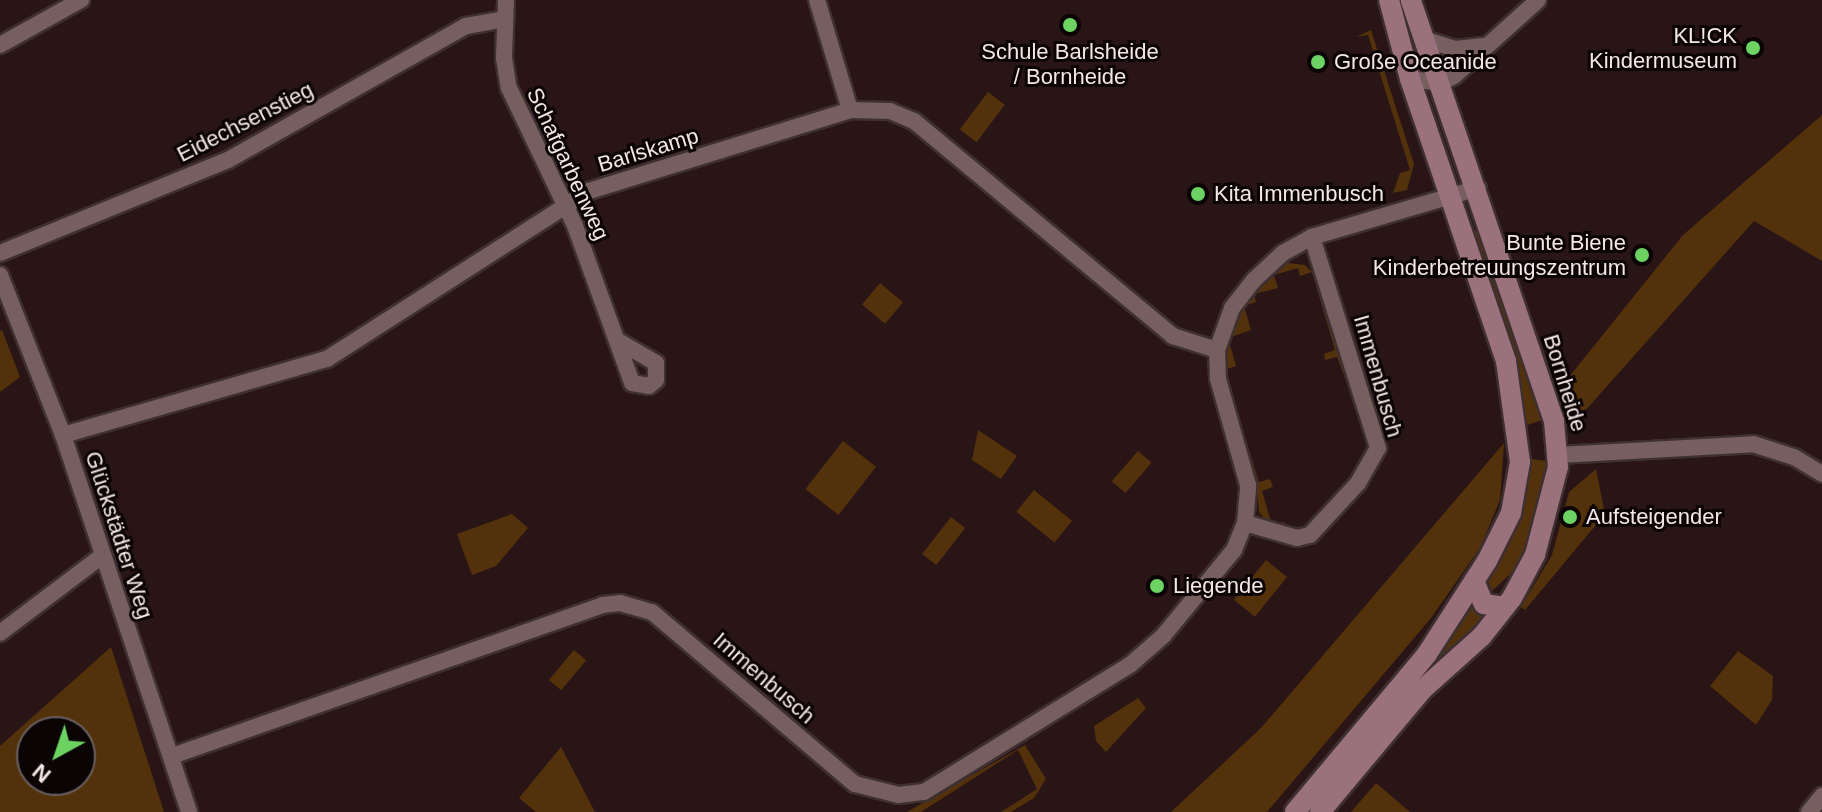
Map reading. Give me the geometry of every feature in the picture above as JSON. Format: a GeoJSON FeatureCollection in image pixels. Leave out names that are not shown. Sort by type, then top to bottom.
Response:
{"type":"FeatureCollection","features":[{"type":"Feature","properties":{"kind":"street"},"geometry":{"type":"LineString","coordinates":[[0,45],[81,0]]}},
{"type":"Feature","properties":{"kind":"street","name":"Schafgarbenweg"},"geometry":{"type":"LineString","coordinates":[[506,0],[504,19],[509,88],[564,206],[618,341]]}},
{"type":"Feature","properties":{"kind":"street"},"geometry":{"type":"LineString","coordinates":[[817,0],[850,110]]}},
{"type":"Feature","properties":{"kind":"street"},"geometry":{"type":"LineString","coordinates":[[1295,812],[1413,673],[1474,581],[1511,513],[1520,433],[1506,361],[1410,79],[1389,0]]}},
{"type":"Feature","properties":{"kind":"street","name":"Bornheide"},"geometry":{"type":"LineString","coordinates":[[1320,812],[1423,689],[1475,642],[1505,607],[1539,544],[1559,455],[1554,421],[1478,188],[1411,0]]}},
{"type":"Feature","properties":{"kind":"street"},"geometry":{"type":"LineString","coordinates":[[1410,79],[1441,83],[1463,69],[1483,46],[1538,0]]}},
{"type":"Feature","properties":{"kind":"street","name":"Eidechsenstieg"},"geometry":{"type":"LineString","coordinates":[[0,253],[228,160],[466,26],[504,19]]}},
{"type":"Feature","properties":{"kind":"street"},"geometry":{"type":"LineString","coordinates":[[1424,39],[1455,49],[1483,46]]}},
{"type":"Feature","properties":{"kind":"street","name":"Barlskamp"},"geometry":{"type":"LineString","coordinates":[[63,435],[327,359],[589,191],[850,110],[890,111],[914,121],[1173,336],[1217,350]]}},
{"type":"Feature","properties":{"kind":"street","name":"Immenbusch"},"geometry":{"type":"LineString","coordinates":[[172,756],[602,605],[620,603],[652,612],[855,784],[898,795],[924,792],[1130,665],[1163,636],[1234,550],[1245,523],[1248,485],[1218,379],[1217,350],[1225,321],[1240,297],[1283,253],[1312,237],[1478,188]]}},
{"type":"Feature","properties":{"kind":"street","name":"Immenbusch"},"geometry":{"type":"LineString","coordinates":[[1245,523],[1297,538],[1310,535],[1358,483],[1378,448],[1312,237]]}},
{"type":"Feature","properties":{"kind":"street","name":"Glückstädter Weg"},"geometry":{"type":"LineString","coordinates":[[0,275],[63,435],[189,812]]}},
{"type":"Feature","properties":{"kind":"street"},"geometry":{"type":"LineString","coordinates":[[1559,455],[1753,444],[1794,457],[1822,474]]}},
{"type":"Feature","properties":{"kind":"street"},"geometry":{"type":"LineString","coordinates":[[0,633],[103,555]]}},
{"type":"Feature","properties":{"kind":"street"},"geometry":{"type":"LineString","coordinates":[[1474,581],[1484,604],[1505,607]]}},
{"type":"Feature","properties":{"kind":"street"},"geometry":{"type":"LineString","coordinates":[[1809,812],[1822,796]]}},
{"type":"Feature","properties":{"kind":"shaded area"},"geometry":{"type":"Polygon","coordinates":[[[1371,30],[1414,164],[1407,190],[1393,193],[1400,173],[1410,170],[1368,35],[1356,37],[1371,30]]]}},
{"type":"Feature","properties":{"kind":"shaded area"},"geometry":{"type":"Polygon","coordinates":[[[988,92],[1005,105],[976,142],[960,130],[988,92]]]}},
{"type":"Feature","properties":{"kind":"shaded area"},"geometry":{"type":"Polygon","coordinates":[[[1822,115],[1822,261],[1754,221],[1576,421],[1565,382],[1683,235],[1822,115]]]}},
{"type":"Feature","properties":{"kind":"shaded area"},"geometry":{"type":"Polygon","coordinates":[[[1477,230],[1547,418],[1525,426],[1471,232],[1477,230]]]}},
{"type":"Feature","properties":{"kind":"shaded area"},"geometry":{"type":"Polygon","coordinates":[[[1288,263],[1305,265],[1312,272],[1300,276],[1298,268],[1274,275],[1278,288],[1254,294],[1256,302],[1244,306],[1251,330],[1228,338],[1236,366],[1224,370],[1224,354],[1230,329],[1243,305],[1272,273],[1288,263]]]}},
{"type":"Feature","properties":{"kind":"shaded area"},"geometry":{"type":"Polygon","coordinates":[[[1312,272],[1319,286],[1350,391],[1337,357],[1325,360],[1324,354],[1335,350],[1312,272]]]}},
{"type":"Feature","properties":{"kind":"shaded area"},"geometry":{"type":"Polygon","coordinates":[[[880,283],[903,302],[885,324],[862,304],[880,283]]]}},
{"type":"Feature","properties":{"kind":"shaded area"},"geometry":{"type":"Polygon","coordinates":[[[0,331],[20,377],[0,392],[0,331]]]}},
{"type":"Feature","properties":{"kind":"shaded area"},"geometry":{"type":"Polygon","coordinates":[[[1225,372],[1259,482],[1270,479],[1273,487],[1262,491],[1272,525],[1284,522],[1287,530],[1271,527],[1259,512],[1256,480],[1225,372]]]}},
{"type":"Feature","properties":{"kind":"shaded area"},"geometry":{"type":"Polygon","coordinates":[[[978,430],[1017,456],[1001,479],[972,460],[978,430]]]}},
{"type":"Feature","properties":{"kind":"shaded area"},"geometry":{"type":"Polygon","coordinates":[[[843,441],[876,467],[839,515],[805,489],[843,441]]]}},
{"type":"Feature","properties":{"kind":"shaded area"},"geometry":{"type":"Polygon","coordinates":[[[1504,443],[1500,500],[1480,548],[1431,618],[1267,812],[1171,812],[1261,728],[1504,443]]]}},
{"type":"Feature","properties":{"kind":"shaded area"},"geometry":{"type":"Polygon","coordinates":[[[1138,451],[1152,463],[1125,493],[1112,481],[1138,451]]]}},
{"type":"Feature","properties":{"kind":"shaded area"},"geometry":{"type":"Polygon","coordinates":[[[1525,458],[1553,462],[1538,526],[1521,564],[1492,591],[1488,581],[1519,523],[1525,458]]]}},
{"type":"Feature","properties":{"kind":"shaded area"},"geometry":{"type":"Polygon","coordinates":[[[1596,469],[1605,514],[1525,610],[1521,607],[1552,555],[1569,492],[1596,469]]]}},
{"type":"Feature","properties":{"kind":"shaded area"},"geometry":{"type":"Polygon","coordinates":[[[1034,490],[1072,521],[1054,543],[1016,512],[1034,490]]]}},
{"type":"Feature","properties":{"kind":"shaded area"},"geometry":{"type":"Polygon","coordinates":[[[512,514],[528,528],[496,566],[472,575],[457,534],[512,514]]]}},
{"type":"Feature","properties":{"kind":"shaded area"},"geometry":{"type":"Polygon","coordinates":[[[951,517],[965,528],[936,565],[922,554],[951,517]]]}},
{"type":"Feature","properties":{"kind":"shaded area"},"geometry":{"type":"Polygon","coordinates":[[[1266,560],[1287,577],[1255,617],[1234,600],[1266,560]]]}},
{"type":"Feature","properties":{"kind":"shaded area"},"geometry":{"type":"Polygon","coordinates":[[[1467,597],[1491,615],[1352,766],[1467,597]]]}},
{"type":"Feature","properties":{"kind":"shaded area"},"geometry":{"type":"Polygon","coordinates":[[[111,647],[164,812],[0,812],[0,746],[16,732],[16,796],[96,796],[96,716],[34,716],[111,647]]]}},
{"type":"Feature","properties":{"kind":"shaded area"},"geometry":{"type":"Polygon","coordinates":[[[574,650],[586,660],[561,690],[549,680],[574,650]]]}},
{"type":"Feature","properties":{"kind":"shaded area"},"geometry":{"type":"Polygon","coordinates":[[[1738,651],[1773,676],[1772,700],[1756,725],[1710,686],[1738,651]]]}},
{"type":"Feature","properties":{"kind":"shaded area"},"geometry":{"type":"Polygon","coordinates":[[[1138,698],[1146,708],[1106,752],[1096,741],[1094,726],[1138,698]]]}},
{"type":"Feature","properties":{"kind":"shaded area"},"geometry":{"type":"Polygon","coordinates":[[[1025,745],[1046,779],[1034,798],[1011,812],[1001,812],[1037,789],[1018,750],[921,812],[907,812],[1025,745]]]}},
{"type":"Feature","properties":{"kind":"shaded area"},"geometry":{"type":"Polygon","coordinates":[[[561,747],[595,812],[536,812],[519,798],[561,747]]]}},
{"type":"Feature","properties":{"kind":"shaded area"},"geometry":{"type":"Polygon","coordinates":[[[1376,783],[1410,812],[1351,812],[1376,783]]]}},
{"type":"Feature","properties":{"kind":"place","name":"Schule Barlsheide / Bornheide"},"geometry":{"type":"Point","coordinates":[1070,25]}},
{"type":"Feature","properties":{"kind":"place","name":"KL!CK Kindermuseum"},"geometry":{"type":"Point","coordinates":[1753,48]}},
{"type":"Feature","properties":{"kind":"place","name":"Große Oceanide"},"geometry":{"type":"Point","coordinates":[1318,62]}},
{"type":"Feature","properties":{"kind":"place","name":"Kita Immenbusch"},"geometry":{"type":"Point","coordinates":[1198,194]}},
{"type":"Feature","properties":{"kind":"place","name":"Bunte Biene Kinderbetreuungszentrum"},"geometry":{"type":"Point","coordinates":[1642,255]}},
{"type":"Feature","properties":{"kind":"place","name":"Aufsteigender"},"geometry":{"type":"Point","coordinates":[1570,517]}},
{"type":"Feature","properties":{"kind":"place","name":"Liegende"},"geometry":{"type":"Point","coordinates":[1157,586]}}]}
